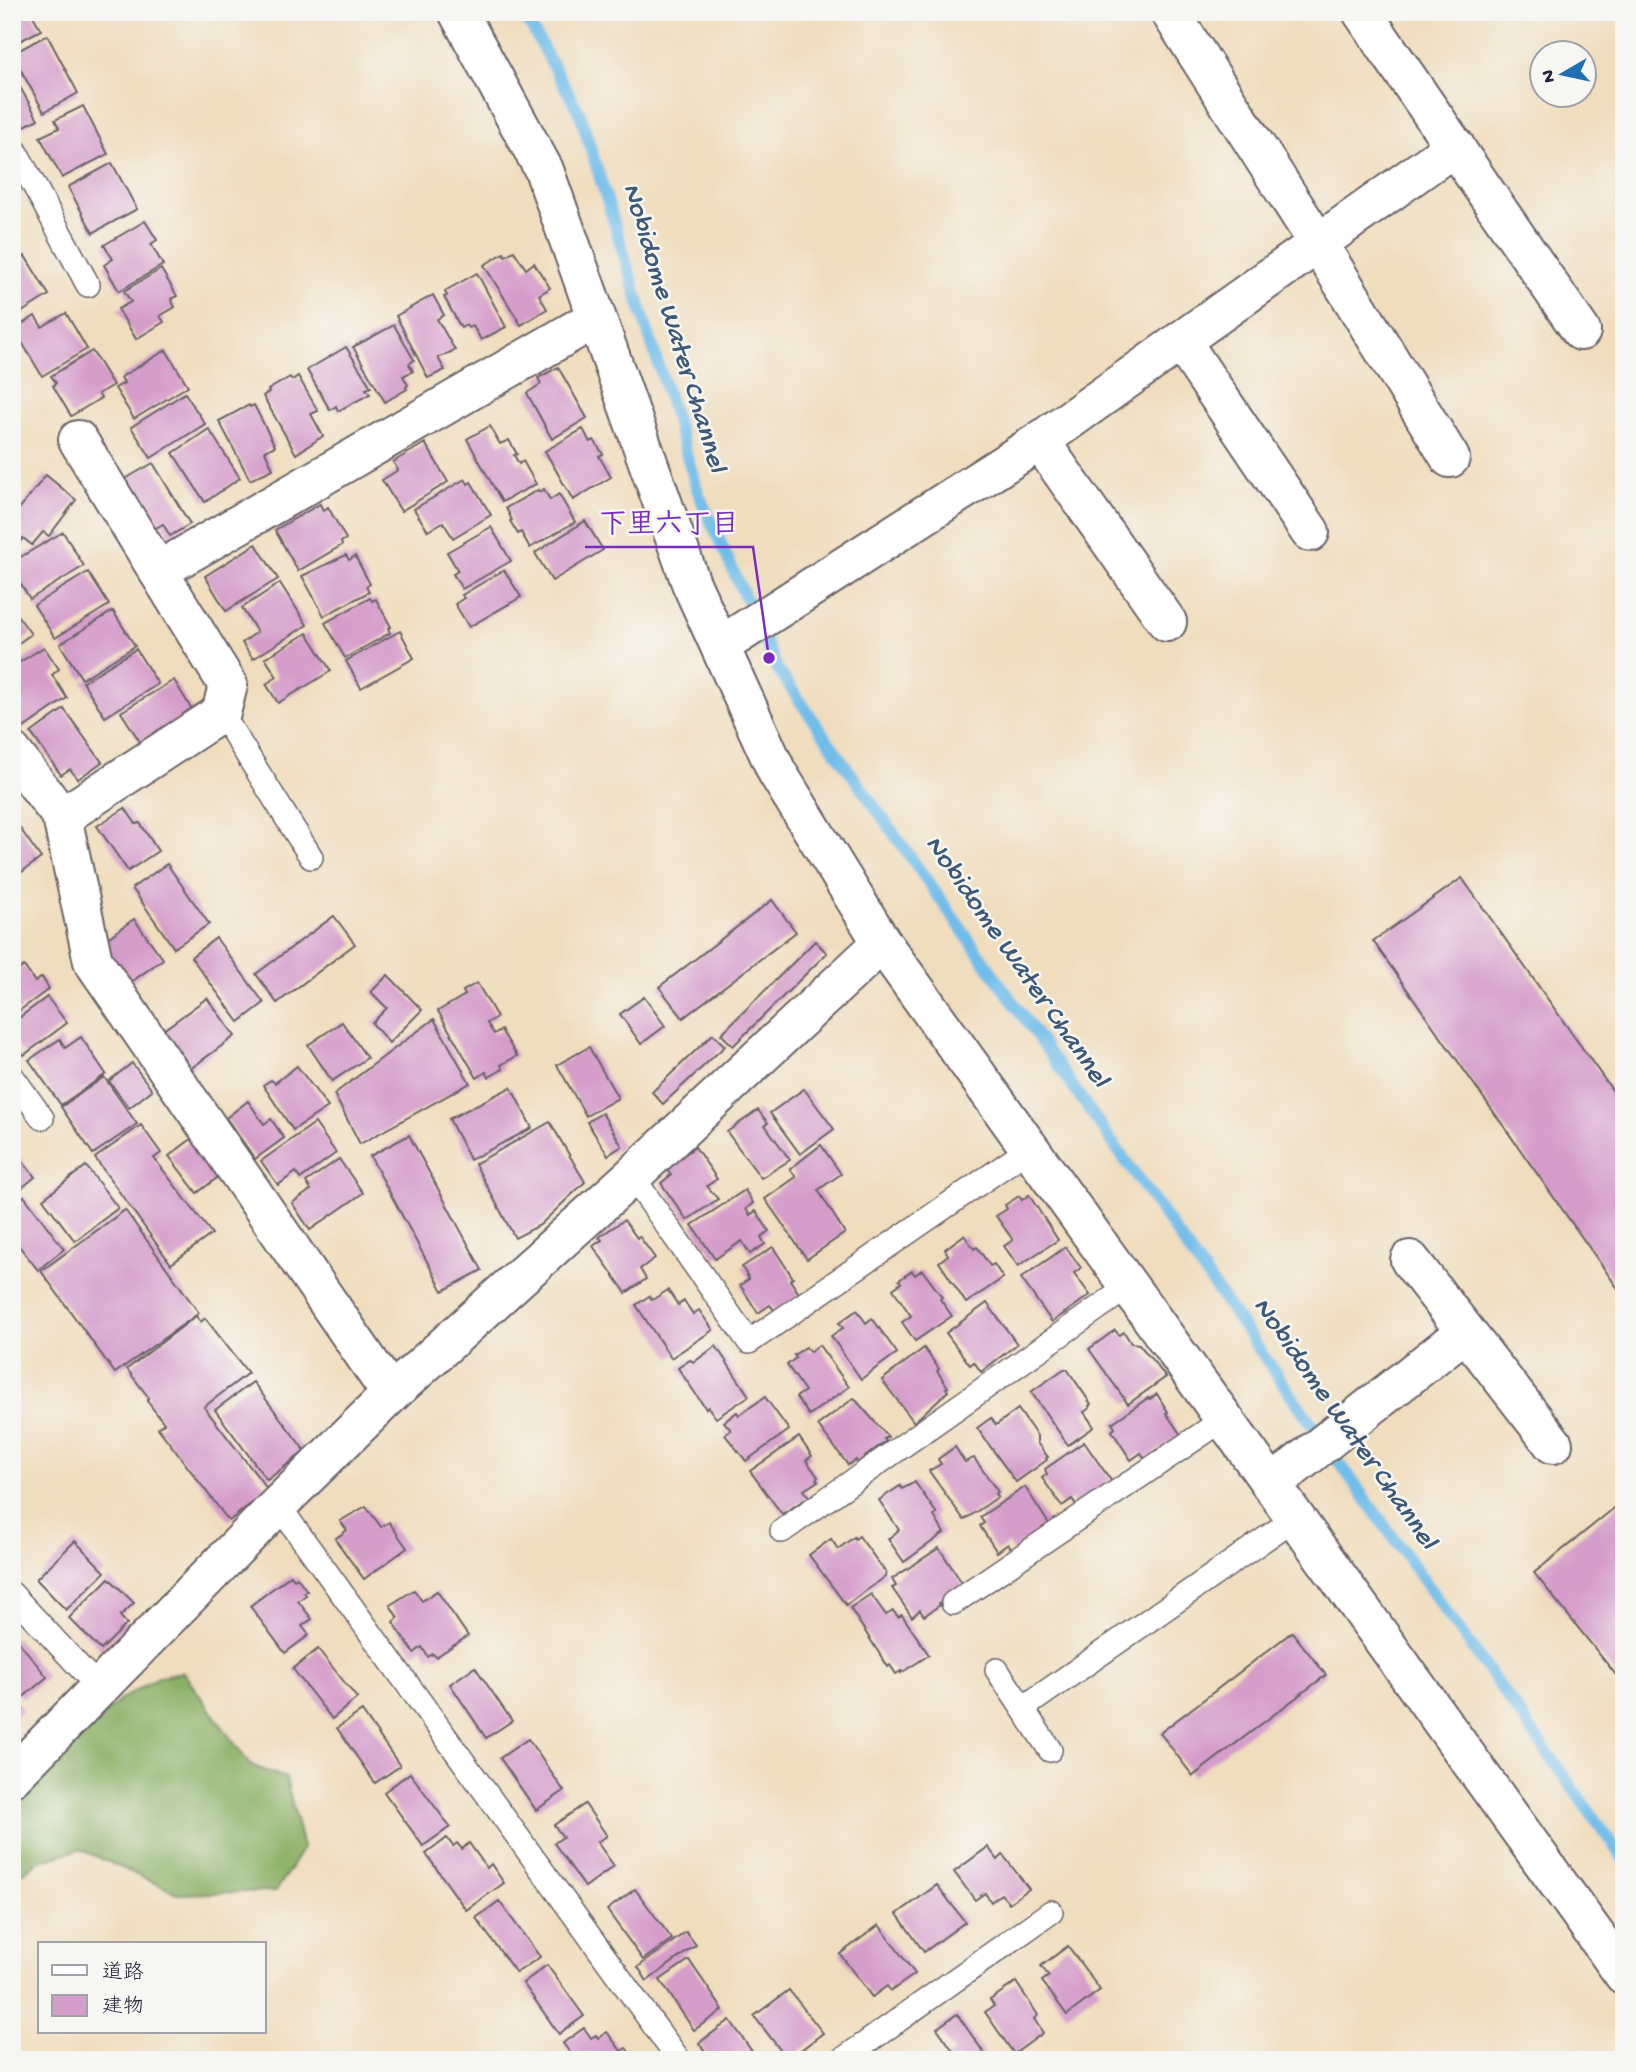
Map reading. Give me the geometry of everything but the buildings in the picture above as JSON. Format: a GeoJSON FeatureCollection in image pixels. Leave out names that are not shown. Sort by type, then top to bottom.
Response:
{"type":"FeatureCollection","features":[{"type":"Feature","properties":{"kind":"street"},"geometry":{"type":"LineString","coordinates":[[458,12],[544,170],[691,583],[730,640],[777,772],[882,943],[1624,1975]]}},
{"type":"Feature","properties":{"kind":"street"},"geometry":{"type":"LineString","coordinates":[[1170,12],[1318,243],[1450,458]]}},
{"type":"Feature","properties":{"kind":"street"},"geometry":{"type":"LineString","coordinates":[[1362,12],[1581,331]]}},
{"type":"Feature","properties":{"kind":"street"},"geometry":{"type":"LineString","coordinates":[[730,640],[1040,441],[1455,146]]}},
{"type":"Feature","properties":{"kind":"street"},"geometry":{"type":"LineString","coordinates":[[158,571],[596,318]]}},
{"type":"Feature","properties":{"kind":"street"},"geometry":{"type":"LineString","coordinates":[[1181,341],[1310,532]]}},
{"type":"Feature","properties":{"kind":"street"},"geometry":{"type":"LineString","coordinates":[[62,817],[221,713],[228,685],[78,440]]}},
{"type":"Feature","properties":{"kind":"street"},"geometry":{"type":"LineString","coordinates":[[1040,441],[1167,622]]}},
{"type":"Feature","properties":{"kind":"street"},"geometry":{"type":"LineString","coordinates":[[12,752],[62,817],[93,961],[391,1394]]}},
{"type":"Feature","properties":{"kind":"street"},"geometry":{"type":"LineString","coordinates":[[12,1777],[278,1505],[391,1394],[632,1176],[882,943]]}},
{"type":"Feature","properties":{"kind":"street"},"geometry":{"type":"LineString","coordinates":[[1410,1260],[1553,1444]]}},
{"type":"Feature","properties":{"kind":"street"},"geometry":{"type":"LineString","coordinates":[[1271,1485],[1465,1332]]}},
{"type":"Feature","properties":{"kind":"lane"},"geometry":{"type":"LineString","coordinates":[[12,152],[15,150],[88,285]]}},
{"type":"Feature","properties":{"kind":"lane"},"geometry":{"type":"LineString","coordinates":[[221,713],[311,857]]}},
{"type":"Feature","properties":{"kind":"lane"},"geometry":{"type":"LineString","coordinates":[[12,1076],[41,1118]]}},
{"type":"Feature","properties":{"kind":"lane"},"geometry":{"type":"LineString","coordinates":[[632,1176],[749,1342],[1029,1149]]}},
{"type":"Feature","properties":{"kind":"lane"},"geometry":{"type":"LineString","coordinates":[[782,1531],[1128,1287]]}},
{"type":"Feature","properties":{"kind":"lane"},"geometry":{"type":"LineString","coordinates":[[953,1603],[1224,1419]]}},
{"type":"Feature","properties":{"kind":"lane"},"geometry":{"type":"LineString","coordinates":[[278,1505],[679,2060]]}},
{"type":"Feature","properties":{"kind":"lane"},"geometry":{"type":"LineString","coordinates":[[1023,1708],[1295,1518]]}},
{"type":"Feature","properties":{"kind":"lane"},"geometry":{"type":"LineString","coordinates":[[12,1594],[99,1688]]}},
{"type":"Feature","properties":{"kind":"lane"},"geometry":{"type":"LineString","coordinates":[[998,1670],[1050,1750]]}},
{"type":"Feature","properties":{"kind":"lane"},"geometry":{"type":"LineString","coordinates":[[842,2060],[1051,1912]]}},
{"type":"Feature","properties":{"kind":"green space"},"geometry":{"type":"Polygon","coordinates":[[[183,1672],[250,1765],[286,1778],[303,1848],[276,1891],[179,1894],[80,1849],[39,1861],[16,1877],[17,1933],[12,1938],[12,1803],[120,1700],[160,1676],[183,1672]]]}},
{"type":"Feature","properties":{"kind":"waterway","name":"Nobidome Water Channel"},"geometry":{"type":"LineString","coordinates":[[523,12],[580,114],[699,495],[778,670],[1624,1860]]}},
{"type":"Feature","properties":{"kind":"place","name":"下里六丁目"},"geometry":{"type":"Point","coordinates":[769,658]}}]}
